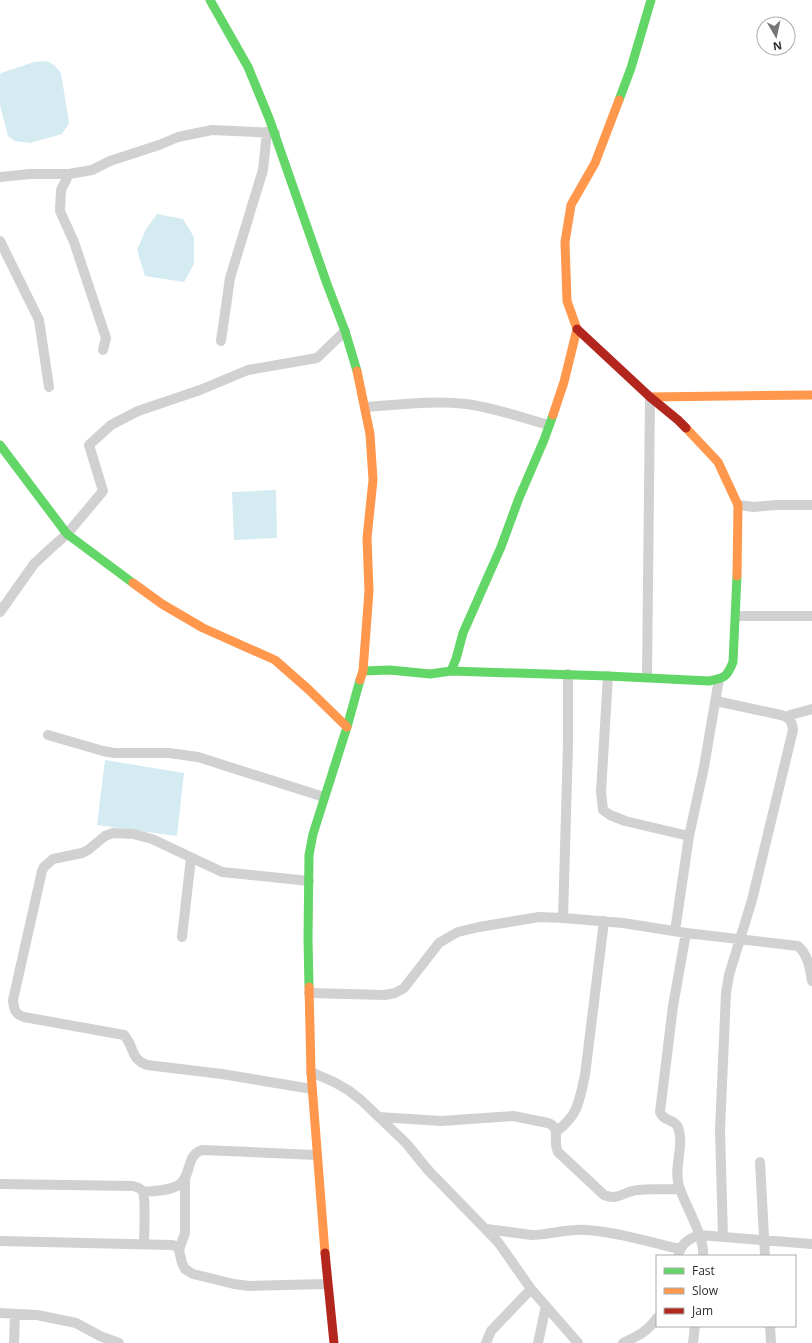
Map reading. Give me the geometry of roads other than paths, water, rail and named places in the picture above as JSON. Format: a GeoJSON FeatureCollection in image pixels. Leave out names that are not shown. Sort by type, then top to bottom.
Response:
{"type":"FeatureCollection","features":[{"type":"Feature","properties":{"kind":"street"},"geometry":{"type":"LineString","coordinates":[[210,0],[248,66],[345,331],[359,377],[370,434],[372,480],[367,538],[369,591],[362,672],[347,727],[313,834],[309,855],[309,993],[311,1072],[316,1155],[327,1284],[334,1343]]}},
{"type":"Feature","properties":{"kind":"street"},"geometry":{"type":"LineString","coordinates":[[362,672],[392,670],[433,674],[451,671],[568,674],[709,681],[720,679],[728,674],[733,662],[736,616],[738,505],[718,462],[678,420],[650,397],[577,329],[568,301],[565,242],[572,204],[598,156],[631,68],[651,0]]}},
{"type":"Feature","properties":{"kind":"street"},"geometry":{"type":"LineString","coordinates":[[0,177],[30,174],[69,174],[92,170],[110,161],[159,145],[178,136],[212,130],[271,132]]}},
{"type":"Feature","properties":{"kind":"street"},"geometry":{"type":"LineString","coordinates":[[221,341],[230,278],[263,170],[271,132]]}},
{"type":"Feature","properties":{"kind":"street"},"geometry":{"type":"LineString","coordinates":[[69,174],[61,190],[60,211],[74,242],[106,338],[103,350]]}},
{"type":"Feature","properties":{"kind":"street"},"geometry":{"type":"LineString","coordinates":[[0,241],[39,320],[49,387]]}},
{"type":"Feature","properties":{"kind":"street"},"geometry":{"type":"LineString","coordinates":[[451,671],[463,633],[502,547],[518,498],[549,425],[564,382],[577,329]]}},
{"type":"Feature","properties":{"kind":"street"},"geometry":{"type":"LineString","coordinates":[[0,612],[34,564],[67,534],[103,491],[89,445],[111,425],[138,411],[200,390],[248,370],[317,358],[345,331]]}},
{"type":"Feature","properties":{"kind":"street"},"geometry":{"type":"LineString","coordinates":[[650,397],[812,395]]}},
{"type":"Feature","properties":{"kind":"street"},"geometry":{"type":"LineString","coordinates":[[647,677],[650,397]]}},
{"type":"Feature","properties":{"kind":"street"},"geometry":{"type":"LineString","coordinates":[[365,407],[439,402],[467,404],[549,425]]}},
{"type":"Feature","properties":{"kind":"street"},"geometry":{"type":"LineString","coordinates":[[0,446],[67,534],[162,604],[203,628],[264,654],[274,660],[308,689],[347,727]]}},
{"type":"Feature","properties":{"kind":"street"},"geometry":{"type":"LineString","coordinates":[[738,505],[754,508],[776,505],[812,505]]}},
{"type":"Feature","properties":{"kind":"street"},"geometry":{"type":"LineString","coordinates":[[736,616],[812,616]]}},
{"type":"Feature","properties":{"kind":"street"},"geometry":{"type":"LineString","coordinates":[[563,918],[568,745],[568,674]]}},
{"type":"Feature","properties":{"kind":"street"},"geometry":{"type":"LineString","coordinates":[[608,676],[601,792],[603,810],[610,815],[625,821],[690,836]]}},
{"type":"Feature","properties":{"kind":"street"},"geometry":{"type":"LineString","coordinates":[[675,931],[690,836],[720,679]]}},
{"type":"Feature","properties":{"kind":"street"},"geometry":{"type":"LineString","coordinates":[[716,701],[789,717],[792,722],[793,730],[752,900],[726,993],[720,1130],[723,1236]]}},
{"type":"Feature","properties":{"kind":"street"},"geometry":{"type":"LineString","coordinates":[[789,717],[790,715],[812,709]]}},
{"type":"Feature","properties":{"kind":"street"},"geometry":{"type":"LineString","coordinates":[[48,735],[102,751],[114,753],[169,752],[198,757],[324,797]]}},
{"type":"Feature","properties":{"kind":"street"},"geometry":{"type":"LineString","coordinates":[[309,881],[222,872],[152,839],[132,834],[113,833],[106,836],[82,853],[53,859],[44,867],[13,1000],[14,1010],[18,1015],[24,1017],[124,1034],[139,1062],[147,1065],[222,1074],[312,1089]]}},
{"type":"Feature","properties":{"kind":"street"},"geometry":{"type":"LineString","coordinates":[[182,937],[191,858]]}},
{"type":"Feature","properties":{"kind":"street"},"geometry":{"type":"LineString","coordinates":[[309,993],[385,995],[395,992],[404,988],[439,943],[458,932],[539,917],[604,921],[686,933],[798,946],[807,958],[812,981]]}},
{"type":"Feature","properties":{"kind":"street"},"geometry":{"type":"LineString","coordinates":[[556,1132],[568,1123],[574,1115],[585,1075],[604,921]]}},
{"type":"Feature","properties":{"kind":"street"},"geometry":{"type":"LineString","coordinates":[[686,933],[673,1006],[660,1106],[661,1115],[675,1123],[678,1128],[680,1147],[676,1172],[680,1189],[702,1242],[703,1255]]}},
{"type":"Feature","properties":{"kind":"street"},"geometry":{"type":"LineString","coordinates":[[311,1072],[348,1090],[361,1100],[406,1143],[428,1170],[498,1242],[531,1289],[578,1343]]}},
{"type":"Feature","properties":{"kind":"street"},"geometry":{"type":"LineString","coordinates":[[378,1117],[441,1121],[513,1116],[553,1124],[556,1132],[555,1146],[558,1152],[604,1194],[611,1197],[616,1197],[637,1190],[680,1189]]}},
{"type":"Feature","properties":{"kind":"street"},"geometry":{"type":"LineString","coordinates":[[143,1192],[171,1188],[180,1184],[185,1178],[193,1156],[196,1152],[202,1150],[316,1155]]}},
{"type":"Feature","properties":{"kind":"street"},"geometry":{"type":"LineString","coordinates":[[760,1162],[765,1255]]}},
{"type":"Feature","properties":{"kind":"street"},"geometry":{"type":"LineString","coordinates":[[179,1250],[185,1233],[185,1178]]}},
{"type":"Feature","properties":{"kind":"street"},"geometry":{"type":"LineString","coordinates":[[0,1184],[133,1186],[140,1188],[143,1192],[144,1244]]}},
{"type":"Feature","properties":{"kind":"street"},"geometry":{"type":"LineString","coordinates":[[486,1229],[532,1235],[570,1230],[587,1230],[616,1234],[679,1253],[684,1243],[691,1237],[699,1235],[812,1244]]}},
{"type":"Feature","properties":{"kind":"street"},"geometry":{"type":"LineString","coordinates":[[0,1241],[171,1244],[176,1246],[179,1250],[185,1269],[193,1274],[249,1286],[327,1284]]}},
{"type":"Feature","properties":{"kind":"street"},"geometry":{"type":"LineString","coordinates":[[486,1343],[491,1331],[531,1289]]}},
{"type":"Feature","properties":{"kind":"street"},"geometry":{"type":"LineString","coordinates":[[538,1343],[546,1306]]}},
{"type":"Feature","properties":{"kind":"street"},"geometry":{"type":"LineString","coordinates":[[0,1313],[37,1315],[76,1323],[100,1336],[119,1343]]}},
{"type":"Feature","properties":{"kind":"street"},"geometry":{"type":"LineString","coordinates":[[14,1343],[15,1314]]}},
{"type":"Feature","properties":{"kind":"street"},"geometry":{"type":"LineString","coordinates":[[623,1343],[640,1335],[650,1327],[656,1319]]}},
{"type":"Feature","properties":{"kind":"street"},"geometry":{"type":"LineString","coordinates":[[693,1343],[695,1327]]}},
{"type":"Feature","properties":{"kind":"street"},"geometry":{"type":"LineString","coordinates":[[770,1327],[771,1343]]}},
{"type":"Feature","properties":{"kind":"water"},"geometry":{"type":"Polygon","coordinates":[[[47,61],[54,65],[61,73],[69,123],[62,134],[30,143],[15,141],[8,136],[0,105],[0,75],[1,73],[34,62],[47,61]]]}},
{"type":"Feature","properties":{"kind":"water"},"geometry":{"type":"Polygon","coordinates":[[[157,214],[183,219],[194,237],[194,264],[184,282],[145,276],[137,250],[146,229],[157,214]]]}},
{"type":"Feature","properties":{"kind":"water"},"geometry":{"type":"Polygon","coordinates":[[[276,490],[277,538],[234,540],[232,492],[276,490]]]}},
{"type":"Feature","properties":{"kind":"water"},"geometry":{"type":"Polygon","coordinates":[[[105,760],[184,773],[177,836],[97,825],[105,760]]]}}]}
